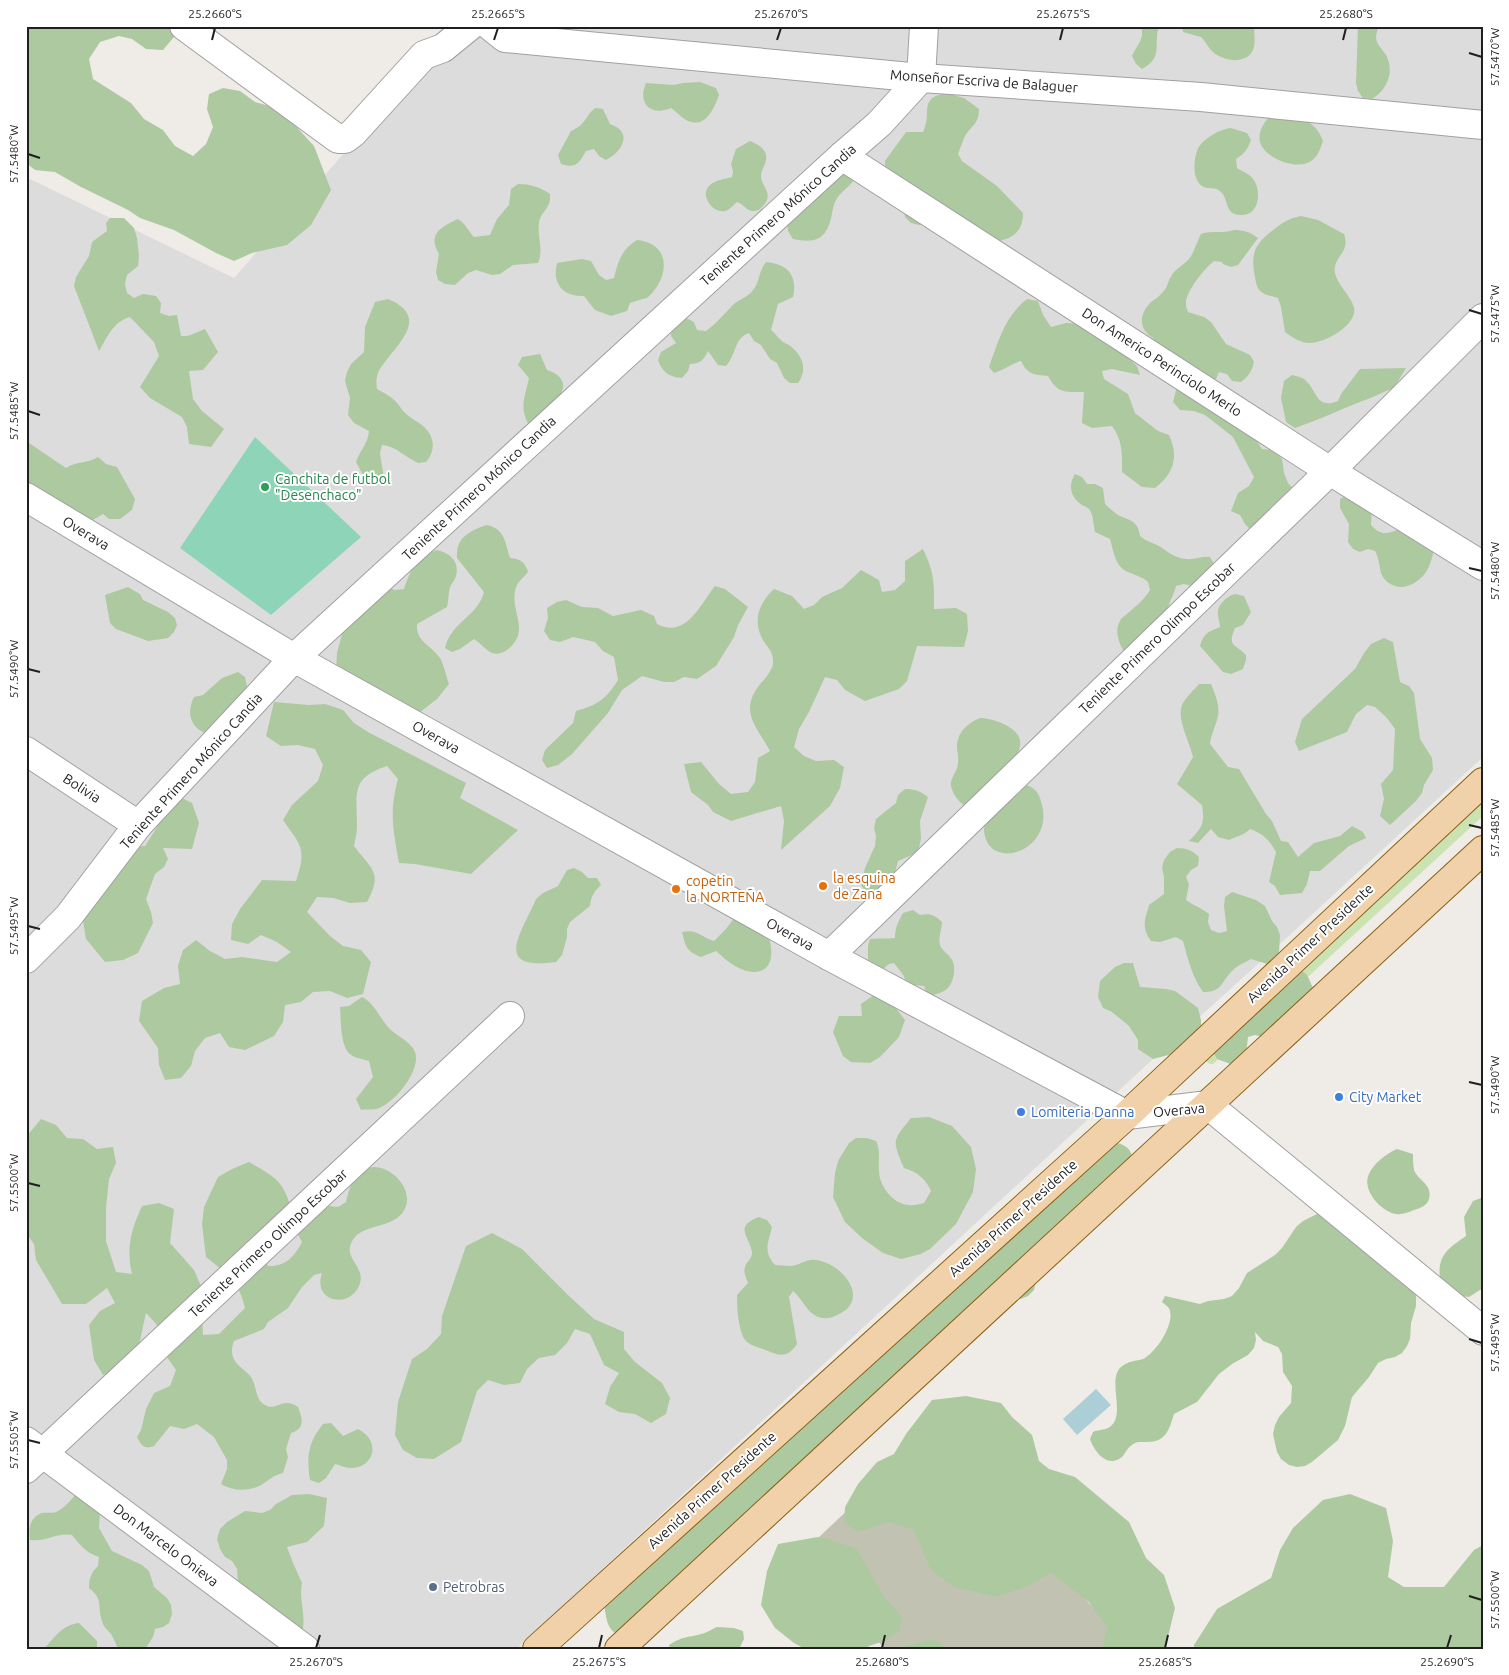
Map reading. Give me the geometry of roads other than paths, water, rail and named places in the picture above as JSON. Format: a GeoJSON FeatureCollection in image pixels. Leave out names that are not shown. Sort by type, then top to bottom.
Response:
{"type":"FeatureCollection","features":[{"type":"Feature","properties":{"kind":"main road","name":"Avenida Primer Presidente"},"geometry":{"type":"LineString","coordinates":[[537,1649],[1126,1115],[1483,782]]}},
{"type":"Feature","properties":{"kind":"main road"},"geometry":{"type":"LineString","coordinates":[[619,1649],[1483,850]]}},
{"type":"Feature","properties":{"kind":"street"},"geometry":{"type":"LineString","coordinates":[[184,26],[338,139],[345,139],[353,133],[424,54],[443,48],[470,26]]}},
{"type":"Feature","properties":{"kind":"street","name":"Monseñor Escriva de Balaguer"},"geometry":{"type":"LineString","coordinates":[[490,26],[506,38],[921,78],[1201,97],[1483,125]]}},
{"type":"Feature","properties":{"kind":"street"},"geometry":{"type":"LineString","coordinates":[[921,78],[924,26]]}},
{"type":"Feature","properties":{"kind":"street","name":"Teniente Primero Mónico Candia"},"geometry":{"type":"LineString","coordinates":[[26,959],[68,917],[138,825],[294,658],[879,124],[921,78]]}},
{"type":"Feature","properties":{"kind":"street","name":"Don Americo Perinciolo Merlo"},"geometry":{"type":"LineString","coordinates":[[842,156],[1330,471],[1483,566]]}},
{"type":"Feature","properties":{"kind":"street","name":"Teniente Primero Olimpo Escobar"},"geometry":{"type":"LineString","coordinates":[[829,956],[1330,471],[1483,318]]}},
{"type":"Feature","properties":{"kind":"street","name":"Overava"},"geometry":{"type":"LineString","coordinates":[[26,497],[294,658],[829,956],[1126,1115],[1208,1105],[1483,1331]]}},
{"type":"Feature","properties":{"kind":"street","name":"Bolivia"},"geometry":{"type":"LineString","coordinates":[[26,751],[138,825]]}},
{"type":"Feature","properties":{"kind":"street","name":"Teniente Primero Olimpo Escobar"},"geometry":{"type":"LineString","coordinates":[[32,1454],[510,1016]]}},
{"type":"Feature","properties":{"kind":"street","name":"Don Marcelo Onieva"},"geometry":{"type":"LineString","coordinates":[[32,1454],[305,1649]]}},
{"type":"Feature","properties":{"kind":"water"},"geometry":{"type":"Polygon","coordinates":[[[1096,1389],[1111,1405],[1077,1435],[1063,1419],[1096,1389]]]}},
{"type":"Feature","properties":{"kind":"place","name":"Canchita de futbol \"Desenchaco\""},"geometry":{"type":"Point","coordinates":[265,487]}},
{"type":"Feature","properties":{"kind":"place","name":"la esquina de Zana"},"geometry":{"type":"Point","coordinates":[823,886]}},
{"type":"Feature","properties":{"kind":"place","name":"copetin la NORTEÑA"},"geometry":{"type":"Point","coordinates":[676,889]}},
{"type":"Feature","properties":{"kind":"place","name":"City Market"},"geometry":{"type":"Point","coordinates":[1339,1097]}},
{"type":"Feature","properties":{"kind":"place","name":"Lomiteria Danna"},"geometry":{"type":"Point","coordinates":[1021,1112]}},
{"type":"Feature","properties":{"kind":"place","name":"Petrobras"},"geometry":{"type":"Point","coordinates":[433,1587]}}]}
